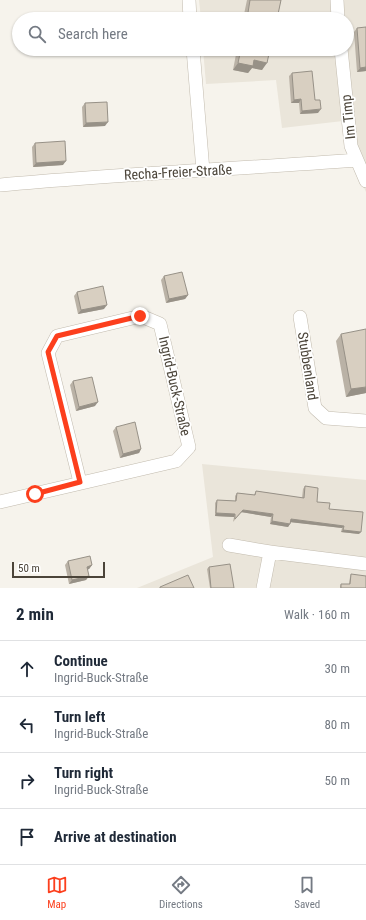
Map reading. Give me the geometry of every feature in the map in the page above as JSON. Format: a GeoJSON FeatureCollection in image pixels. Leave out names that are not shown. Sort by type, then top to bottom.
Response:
{"type":"FeatureCollection","features":[{"type":"Feature","properties":{"kind":"street"},"geometry":{"type":"LineString","coordinates":[[189,0],[190,12]]}},
{"type":"Feature","properties":{"kind":"street"},"geometry":{"type":"LineString","coordinates":[[337,0],[338,12]]}},
{"type":"Feature","properties":{"kind":"street"},"geometry":{"type":"LineString","coordinates":[[194,56],[202,171]]}},
{"type":"Feature","properties":{"kind":"street","name":"Im Timp"},"geometry":{"type":"LineString","coordinates":[[342,56],[351,146],[366,181]]}},
{"type":"Feature","properties":{"kind":"street","name":"Recha-Freier-Straße"},"geometry":{"type":"LineString","coordinates":[[0,185],[82,178],[357,160]]}},
{"type":"Feature","properties":{"kind":"street","name":"Ingrid-Buck-Straße"},"geometry":{"type":"LineString","coordinates":[[0,502],[80,482],[176,461],[189,447],[160,324],[140,316],[57,336],[48,352],[80,482]]}},
{"type":"Feature","properties":{"kind":"street","name":"Stubbenland"},"geometry":{"type":"LineString","coordinates":[[300,317],[315,408],[326,418],[366,421]]}},
{"type":"Feature","properties":{"kind":"street"},"geometry":{"type":"LineString","coordinates":[[229,545],[270,552],[366,564]]}},
{"type":"Feature","properties":{"kind":"street"},"geometry":{"type":"LineString","coordinates":[[263,588],[270,552]]}},
{"type":"Feature","properties":{"kind":"shaded area"},"geometry":{"type":"Polygon","coordinates":[[[199,0],[366,0],[366,192],[347,150],[343,121],[282,128],[276,80],[206,84],[204,56],[354,56],[354,12],[200,12],[199,0]]]}},
{"type":"Feature","properties":{"kind":"shaded area"},"geometry":{"type":"Polygon","coordinates":[[[202,464],[366,480],[366,588],[137,588],[213,557],[202,464]]]}},
{"type":"Feature","properties":{"kind":"building"},"geometry":{"type":"Polygon","coordinates":[[[250,0],[281,0],[278,12],[248,12],[250,0]]]}},
{"type":"Feature","properties":{"kind":"building"},"geometry":{"type":"Polygon","coordinates":[[[366,27],[366,67],[360,68],[357,28],[366,27]]]}},
{"type":"Feature","properties":{"kind":"building"},"geometry":{"type":"Polygon","coordinates":[[[240,56],[268,56],[267,63],[254,60],[253,66],[238,63],[240,56]]]}},
{"type":"Feature","properties":{"kind":"building"},"geometry":{"type":"Polygon","coordinates":[[[312,71],[315,100],[320,100],[321,109],[302,111],[301,99],[294,100],[292,73],[312,71]]]}},
{"type":"Feature","properties":{"kind":"building"},"geometry":{"type":"Polygon","coordinates":[[[107,102],[108,122],[86,123],[85,103],[107,102]]]}},
{"type":"Feature","properties":{"kind":"building"},"geometry":{"type":"Polygon","coordinates":[[[65,141],[66,161],[36,163],[35,143],[65,141]]]}},
{"type":"Feature","properties":{"kind":"building"},"geometry":{"type":"Polygon","coordinates":[[[182,272],[188,295],[169,299],[164,276],[182,272]]]}},
{"type":"Feature","properties":{"kind":"building"},"geometry":{"type":"Polygon","coordinates":[[[103,286],[107,305],[81,310],[77,292],[103,286]]]}},
{"type":"Feature","properties":{"kind":"building"},"geometry":{"type":"Polygon","coordinates":[[[366,329],[366,387],[351,389],[341,334],[366,329]]]}},
{"type":"Feature","properties":{"kind":"building"},"geometry":{"type":"Polygon","coordinates":[[[92,377],[98,402],[79,407],[73,381],[92,377]]]}},
{"type":"Feature","properties":{"kind":"building"},"geometry":{"type":"Polygon","coordinates":[[[135,422],[141,449],[123,454],[116,427],[135,422]]]}},
{"type":"Feature","properties":{"kind":"building"},"geometry":{"type":"Polygon","coordinates":[[[305,486],[318,488],[317,502],[330,503],[329,509],[363,512],[361,532],[343,530],[344,526],[291,519],[290,524],[272,521],[273,514],[243,510],[235,519],[235,514],[216,513],[217,500],[236,501],[237,493],[255,495],[256,491],[304,498],[305,486]]]}},
{"type":"Feature","properties":{"kind":"building"},"geometry":{"type":"Polygon","coordinates":[[[90,556],[92,565],[87,567],[89,576],[72,580],[68,561],[90,556]]]}},
{"type":"Feature","properties":{"kind":"building"},"geometry":{"type":"Polygon","coordinates":[[[230,564],[234,588],[211,588],[209,567],[230,564]]]}},
{"type":"Feature","properties":{"kind":"building"},"geometry":{"type":"Polygon","coordinates":[[[351,574],[366,576],[366,588],[341,588],[341,584],[350,584],[351,574]]]}},
{"type":"Feature","properties":{"kind":"building"},"geometry":{"type":"Polygon","coordinates":[[[188,575],[194,588],[160,588],[160,587],[188,575]]]}},
{"type":"Feature","properties":{"kind":"route"},"geometry":{"type":"LineString","coordinates":[[35,494],[80,482],[48,352],[57,336],[140,316]]}}]}
